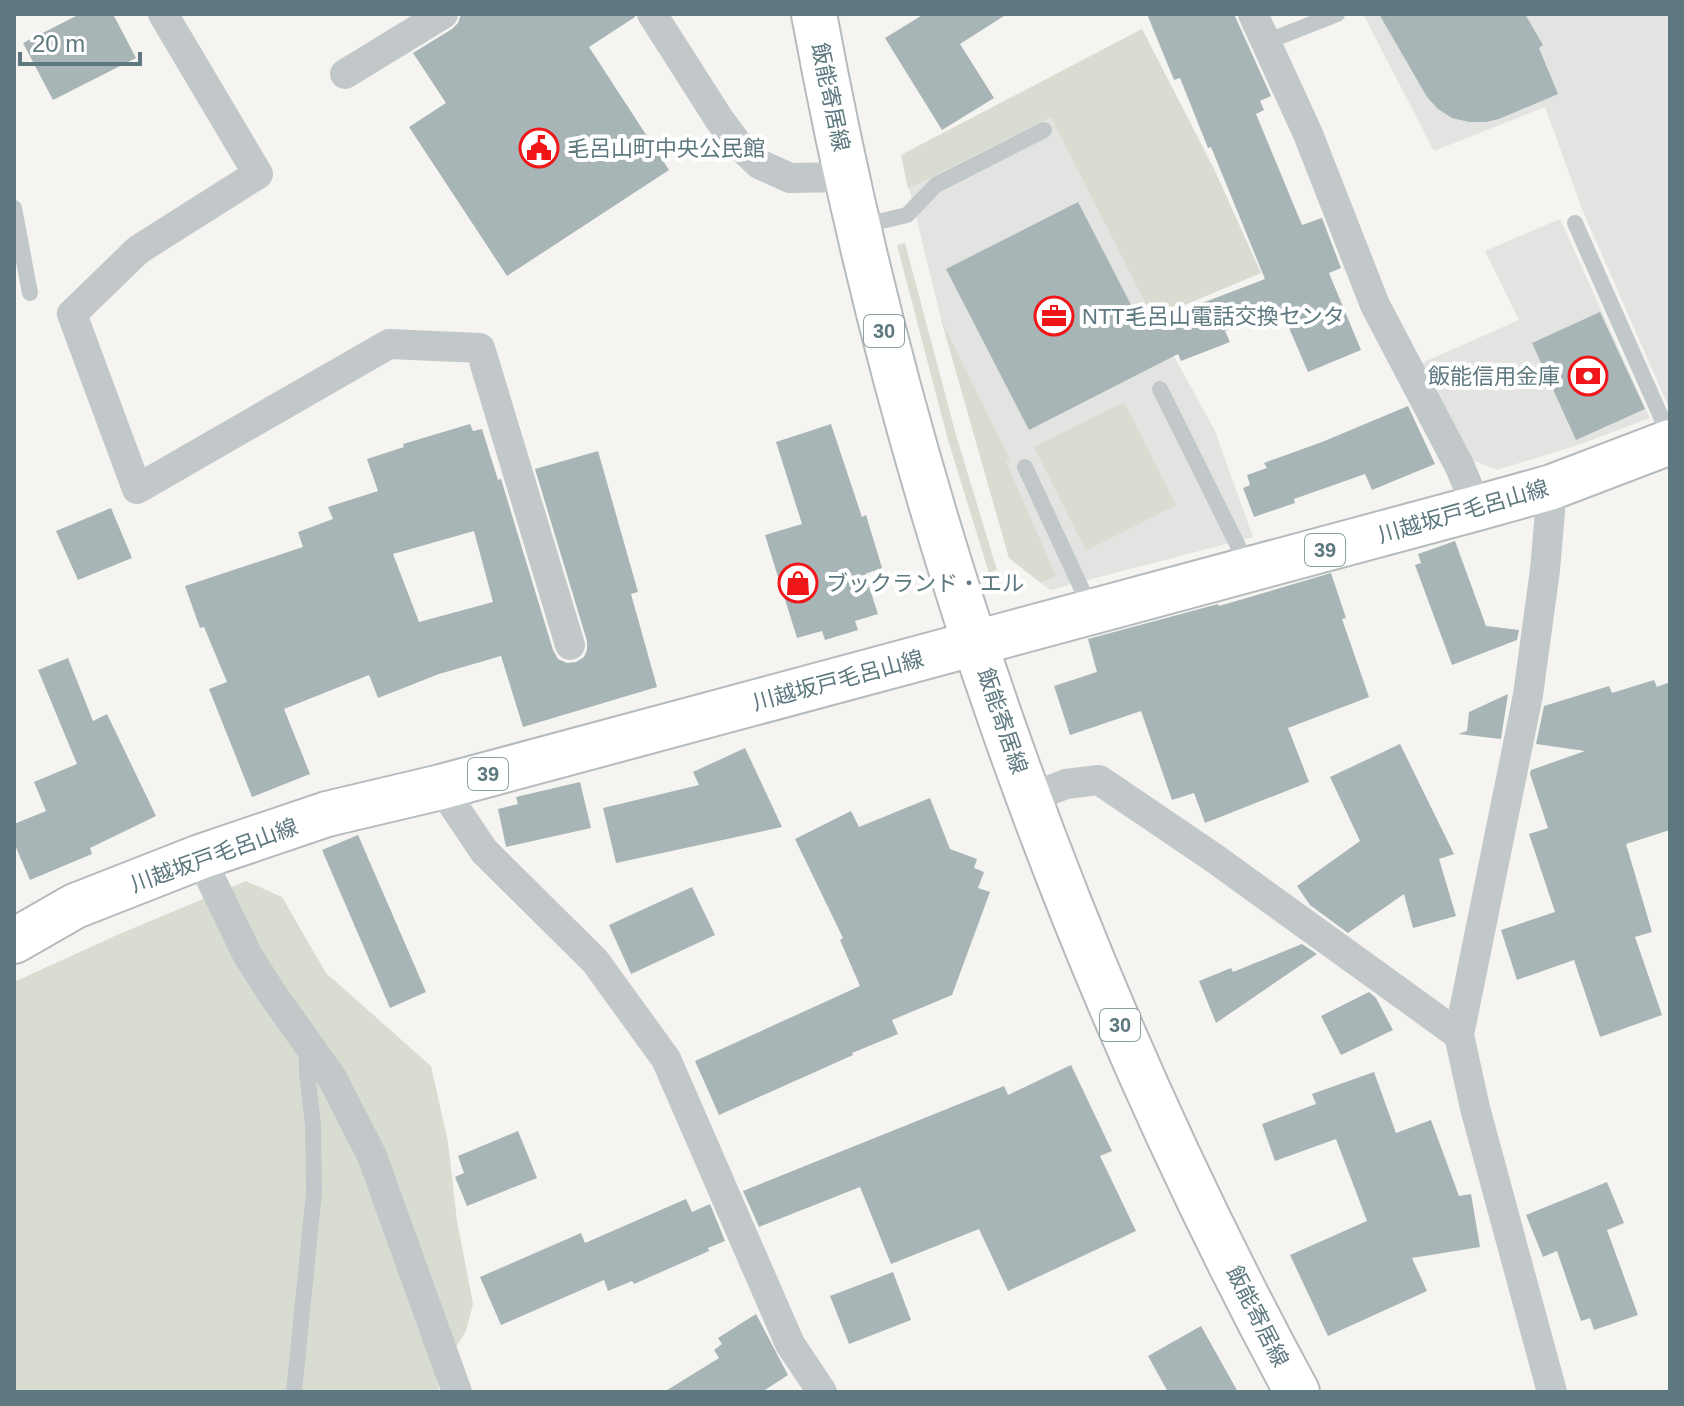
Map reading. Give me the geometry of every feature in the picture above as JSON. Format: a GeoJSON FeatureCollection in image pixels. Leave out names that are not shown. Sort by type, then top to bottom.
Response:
{"type":"FeatureCollection","features":[{"type":"Feature","properties":{"kind":"main road","name":"飯能寄居線"},"geometry":{"type":"LineString","coordinates":[[814,14],[858,227],[928,492],[975,643],[1084,942],[1163,1122],[1297,1392]]}},
{"type":"Feature","properties":{"kind":"main road","name":"川越坂戸毛呂山線"},"geometry":{"type":"LineString","coordinates":[[14,941],[75,906],[200,857],[327,814],[441,787],[1477,508],[1552,487],[1670,439]]}},
{"type":"Feature","properties":{"kind":"street"},"geometry":{"type":"LineString","coordinates":[[163,14],[258,174],[138,250],[72,314],[137,489],[389,344],[480,348],[570,645]]}},
{"type":"Feature","properties":{"kind":"street"},"geometry":{"type":"LineString","coordinates":[[345,74],[443,14]]}},
{"type":"Feature","properties":{"kind":"street"},"geometry":{"type":"LineString","coordinates":[[652,14],[719,119],[736,142],[759,164],[790,178],[847,177]]}},
{"type":"Feature","properties":{"kind":"street"},"geometry":{"type":"LineString","coordinates":[[1253,14],[1308,134],[1375,305],[1460,467],[1477,508]]}},
{"type":"Feature","properties":{"kind":"street"},"geometry":{"type":"LineString","coordinates":[[1552,487],[1545,570],[1528,695],[1459,1035],[1475,1108],[1552,1392]]}},
{"type":"Feature","properties":{"kind":"street"},"geometry":{"type":"LineString","coordinates":[[1030,798],[1066,784],[1099,780],[1214,858],[1459,1035]]}},
{"type":"Feature","properties":{"kind":"street"},"geometry":{"type":"LineString","coordinates":[[441,787],[484,851],[595,961],[666,1059],[790,1344],[822,1392]]}},
{"type":"Feature","properties":{"kind":"street"},"geometry":{"type":"LineString","coordinates":[[200,857],[248,956],[332,1078],[372,1156],[457,1392]]}},
{"type":"Feature","properties":{"kind":"lane"},"geometry":{"type":"LineString","coordinates":[[1266,42],[1337,14]]}},
{"type":"Feature","properties":{"kind":"lane"},"geometry":{"type":"LineString","coordinates":[[858,227],[907,215],[936,185],[1044,130]]}},
{"type":"Feature","properties":{"kind":"lane"},"geometry":{"type":"LineString","coordinates":[[14,208],[30,293]]}},
{"type":"Feature","properties":{"kind":"lane"},"geometry":{"type":"LineString","coordinates":[[1575,223],[1670,439]]}},
{"type":"Feature","properties":{"kind":"lane"},"geometry":{"type":"LineString","coordinates":[[1160,389],[1250,570]]}},
{"type":"Feature","properties":{"kind":"lane"},"geometry":{"type":"LineString","coordinates":[[1025,467],[1092,612]]}},
{"type":"Feature","properties":{"kind":"lane"},"geometry":{"type":"LineString","coordinates":[[294,1392],[314,1192],[307,1044]]}},
{"type":"Feature","properties":{"kind":"shaded area"},"geometry":{"type":"Polygon","coordinates":[[[1363,14],[1670,14],[1670,410],[1582,209],[1545,107],[1434,151],[1363,14]]]}},
{"type":"Feature","properties":{"kind":"shaded area"},"geometry":{"type":"Polygon","coordinates":[[[1142,29],[1214,169],[1261,273],[1153,318],[1215,431],[1253,537],[1050,590],[1009,558],[941,319],[901,155],[1142,29]]]}},
{"type":"Feature","properties":{"kind":"shaded area"},"geometry":{"type":"Polygon","coordinates":[[[1142,29],[1214,169],[1261,273],[1153,318],[1051,117],[908,189],[901,155],[1142,29]]]}},
{"type":"Feature","properties":{"kind":"shaded area"},"geometry":{"type":"Polygon","coordinates":[[[1560,219],[1650,418],[1581,444],[1497,470],[1470,459],[1417,365],[1519,320],[1485,251],[1560,219]]]}},
{"type":"Feature","properties":{"kind":"shaded area"},"geometry":{"type":"Polygon","coordinates":[[[905,243],[956,435],[997,570],[989,573],[948,440],[897,245],[905,243]]]}},
{"type":"Feature","properties":{"kind":"shaded area"},"geometry":{"type":"Polygon","coordinates":[[[941,319],[1010,460],[1006,462],[1056,576],[1041,583],[1009,558],[941,319]]]}},
{"type":"Feature","properties":{"kind":"shaded area"},"geometry":{"type":"Polygon","coordinates":[[[1124,402],[1176,505],[1086,551],[1034,447],[1124,402]]]}},
{"type":"Feature","properties":{"kind":"shaded area"},"geometry":{"type":"Polygon","coordinates":[[[246,881],[282,897],[326,973],[431,1066],[448,1142],[457,1221],[473,1304],[466,1331],[437,1377],[439,1392],[14,1392],[14,982],[246,881]]]}},
{"type":"Feature","properties":{"kind":"building"},"geometry":{"type":"Polygon","coordinates":[[[80,14],[113,14],[136,58],[53,100],[23,43],[80,14]]]}},
{"type":"Feature","properties":{"kind":"building","name":"毛呂山町中央公民館"},"geometry":{"type":"Polygon","coordinates":[[[461,14],[634,14],[635,17],[589,47],[669,170],[507,276],[409,127],[446,103],[413,53],[452,29],[461,14]]]}},
{"type":"Feature","properties":{"kind":"building"},"geometry":{"type":"Polygon","coordinates":[[[924,14],[1007,14],[960,44],[994,98],[942,130],[885,38],[924,14]]]}},
{"type":"Feature","properties":{"kind":"building"},"geometry":{"type":"Polygon","coordinates":[[[1147,14],[1234,14],[1271,96],[1260,101],[1264,110],[1256,114],[1302,225],[1322,218],[1341,268],[1329,273],[1361,350],[1308,372],[1280,307],[1225,331],[1230,342],[1181,361],[1178,354],[1029,430],[946,269],[1078,202],[1142,326],[1265,279],[1211,147],[1208,148],[1180,78],[1174,80],[1147,14]]]}},
{"type":"Feature","properties":{"kind":"building"},"geometry":{"type":"Polygon","coordinates":[[[1379,14],[1525,14],[1543,45],[1539,48],[1558,94],[1486,122],[1452,118],[1427,97],[1379,14]]]}},
{"type":"Feature","properties":{"kind":"building","name":"飯能信用金庫"},"geometry":{"type":"Polygon","coordinates":[[[1600,312],[1645,409],[1576,440],[1532,343],[1600,312]]]}},
{"type":"Feature","properties":{"kind":"building"},"geometry":{"type":"Polygon","coordinates":[[[1408,406],[1435,464],[1372,490],[1365,474],[1254,517],[1243,488],[1250,485],[1247,475],[1267,468],[1264,463],[1408,406]]]}},
{"type":"Feature","properties":{"kind":"building"},"geometry":{"type":"Polygon","coordinates":[[[470,424],[473,431],[482,429],[498,480],[501,479],[553,650],[558,659],[567,663],[584,657],[587,641],[535,469],[598,451],[638,592],[631,594],[657,687],[523,727],[501,656],[439,674],[378,698],[369,675],[284,709],[310,774],[252,797],[209,689],[227,682],[204,627],[200,628],[185,586],[303,547],[298,532],[333,519],[328,507],[378,491],[367,459],[404,447],[403,444],[470,424]],[[474,531],[393,554],[419,622],[493,602],[474,531]]]}},
{"type":"Feature","properties":{"kind":"building"},"geometry":{"type":"Polygon","coordinates":[[[831,424],[862,517],[866,515],[882,568],[865,574],[878,614],[855,621],[858,630],[825,640],[822,631],[797,638],[765,535],[802,524],[776,442],[831,424]]]}},
{"type":"Feature","properties":{"kind":"building"},"geometry":{"type":"Polygon","coordinates":[[[111,508],[132,558],[78,580],[56,531],[111,508]]]}},
{"type":"Feature","properties":{"kind":"building"},"geometry":{"type":"Polygon","coordinates":[[[1455,541],[1486,626],[1519,630],[1517,640],[1452,665],[1415,565],[1421,563],[1418,554],[1455,541]]]}},
{"type":"Feature","properties":{"kind":"building"},"geometry":{"type":"Polygon","coordinates":[[[1331,573],[1346,618],[1342,619],[1369,697],[1288,728],[1309,782],[1205,823],[1194,793],[1172,800],[1141,711],[1070,735],[1054,686],[1097,672],[1088,639],[1219,606],[1331,573]]]}},
{"type":"Feature","properties":{"kind":"building"},"geometry":{"type":"Polygon","coordinates":[[[68,658],[93,721],[107,714],[156,816],[90,848],[92,854],[30,880],[14,843],[14,824],[46,811],[34,782],[77,764],[38,670],[68,658]]]}},
{"type":"Feature","properties":{"kind":"building"},"geometry":{"type":"Polygon","coordinates":[[[1654,680],[1657,687],[1670,682],[1670,830],[1626,844],[1652,932],[1635,937],[1662,1015],[1600,1037],[1574,960],[1517,980],[1501,930],[1555,912],[1529,834],[1548,828],[1530,774],[1531,770],[1585,751],[1536,744],[1544,706],[1609,686],[1612,693],[1654,680]]]}},
{"type":"Feature","properties":{"kind":"building"},"geometry":{"type":"Polygon","coordinates":[[[1508,694],[1501,739],[1458,734],[1467,731],[1469,712],[1508,694]]]}},
{"type":"Feature","properties":{"kind":"building"},"geometry":{"type":"Polygon","coordinates":[[[1400,744],[1454,854],[1439,859],[1456,916],[1413,928],[1404,894],[1348,933],[1310,905],[1297,886],[1360,841],[1330,777],[1400,744]]]}},
{"type":"Feature","properties":{"kind":"building"},"geometry":{"type":"Polygon","coordinates":[[[745,748],[782,827],[616,863],[603,808],[699,785],[693,772],[745,748]]]}},
{"type":"Feature","properties":{"kind":"building"},"geometry":{"type":"Polygon","coordinates":[[[580,782],[591,828],[506,847],[498,809],[518,804],[516,797],[580,782]]]}},
{"type":"Feature","properties":{"kind":"building"},"geometry":{"type":"Polygon","coordinates":[[[930,798],[950,849],[977,859],[974,868],[984,872],[978,888],[990,892],[952,995],[892,1020],[898,1034],[719,1115],[695,1061],[860,986],[840,940],[843,938],[795,839],[851,811],[859,827],[930,798]]]}},
{"type":"Feature","properties":{"kind":"building"},"geometry":{"type":"Polygon","coordinates":[[[358,835],[426,992],[390,1008],[322,850],[358,835]]]}},
{"type":"Feature","properties":{"kind":"building"},"geometry":{"type":"Polygon","coordinates":[[[692,887],[715,935],[631,974],[609,925],[692,887]]]}},
{"type":"Feature","properties":{"kind":"building"},"geometry":{"type":"Polygon","coordinates":[[[1302,944],[1317,954],[1216,1023],[1199,981],[1231,968],[1233,972],[1302,944]]]}},
{"type":"Feature","properties":{"kind":"building"},"geometry":{"type":"Polygon","coordinates":[[[1369,992],[1376,998],[1393,1030],[1341,1055],[1321,1016],[1369,992]]]}},
{"type":"Feature","properties":{"kind":"building"},"geometry":{"type":"Polygon","coordinates":[[[1071,1065],[1112,1151],[1100,1156],[1136,1231],[1008,1291],[979,1229],[891,1264],[860,1187],[759,1227],[743,1191],[1004,1086],[1008,1095],[1071,1065]]]}},
{"type":"Feature","properties":{"kind":"building"},"geometry":{"type":"Polygon","coordinates":[[[1374,1072],[1396,1133],[1431,1120],[1459,1196],[1471,1194],[1480,1247],[1412,1258],[1427,1291],[1328,1336],[1290,1255],[1367,1221],[1336,1139],[1275,1161],[1262,1124],[1316,1104],[1312,1094],[1374,1072]]]}},
{"type":"Feature","properties":{"kind":"building"},"geometry":{"type":"Polygon","coordinates":[[[518,1131],[537,1178],[467,1206],[455,1177],[464,1173],[458,1156],[518,1131]]]}},
{"type":"Feature","properties":{"kind":"building"},"geometry":{"type":"Polygon","coordinates":[[[1607,1182],[1624,1223],[1607,1230],[1638,1315],[1594,1330],[1590,1318],[1581,1321],[1557,1251],[1543,1257],[1526,1215],[1607,1182]]]}},
{"type":"Feature","properties":{"kind":"building"},"geometry":{"type":"Polygon","coordinates":[[[686,1199],[692,1212],[710,1204],[725,1241],[634,1284],[632,1281],[608,1291],[604,1280],[501,1325],[480,1277],[581,1233],[585,1243],[686,1199]]]}},
{"type":"Feature","properties":{"kind":"building"},"geometry":{"type":"Polygon","coordinates":[[[893,1272],[911,1320],[849,1344],[830,1296],[893,1272]]]}},
{"type":"Feature","properties":{"kind":"building"},"geometry":{"type":"Polygon","coordinates":[[[756,1314],[788,1375],[762,1392],[664,1392],[719,1358],[714,1350],[722,1344],[718,1338],[756,1314]]]}},
{"type":"Feature","properties":{"kind":"building"},"geometry":{"type":"Polygon","coordinates":[[[1201,1326],[1238,1392],[1168,1392],[1148,1356],[1201,1326]]]}},
{"type":"Feature","properties":{"kind":"place","name":"毛呂山町中央公民館"},"geometry":{"type":"Point","coordinates":[539,148]}},
{"type":"Feature","properties":{"kind":"place","name":"NTT毛呂山電話交換センタ"},"geometry":{"type":"Point","coordinates":[1054,316]}},
{"type":"Feature","properties":{"kind":"place","name":"飯能信用金庫"},"geometry":{"type":"Point","coordinates":[1588,376]}},
{"type":"Feature","properties":{"kind":"place","name":"ブックランド・エル"},"geometry":{"type":"Point","coordinates":[798,583]}}]}
